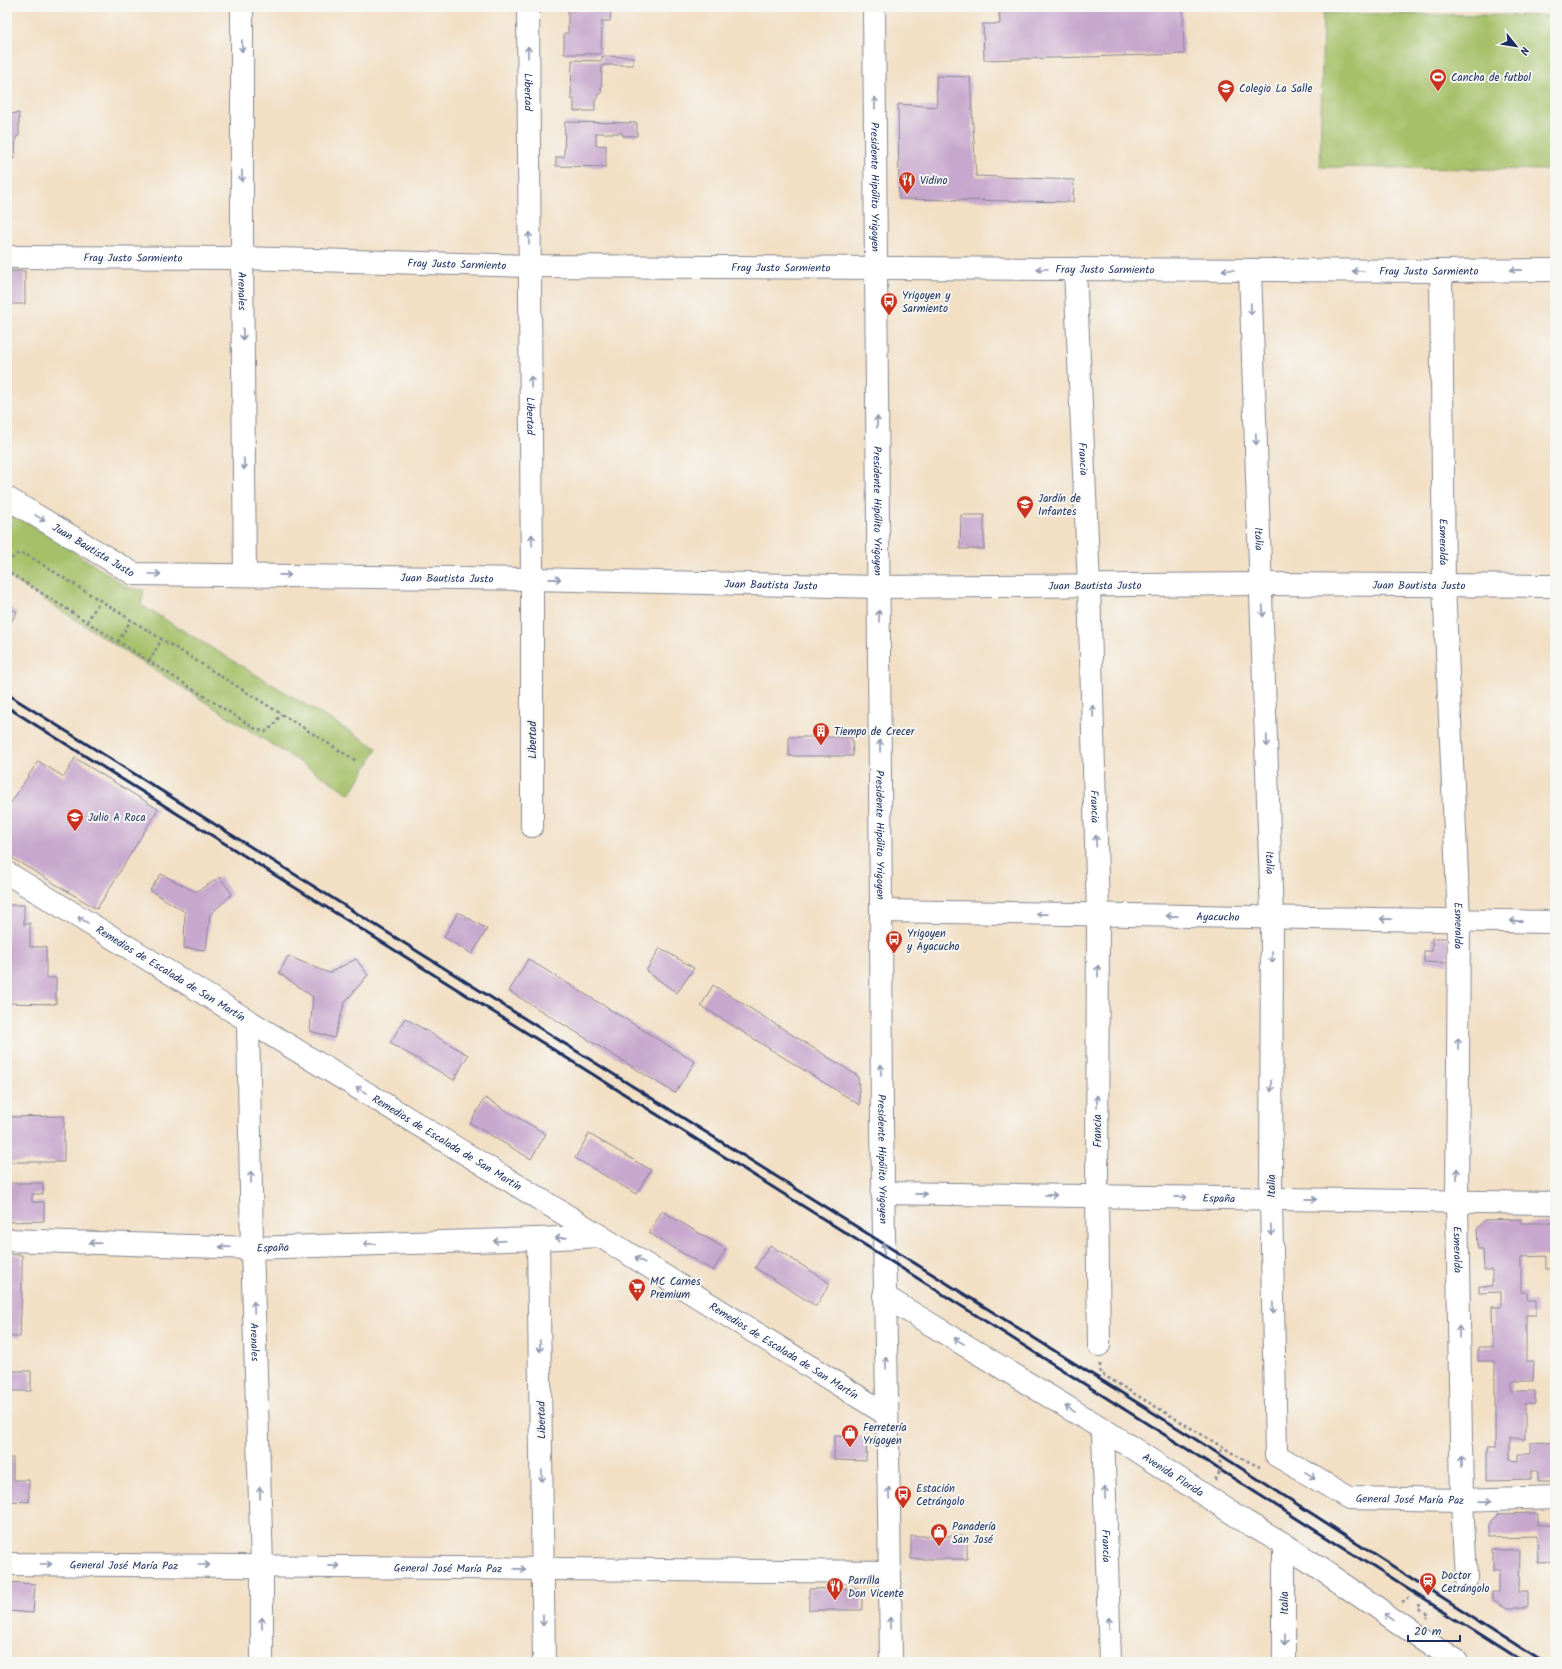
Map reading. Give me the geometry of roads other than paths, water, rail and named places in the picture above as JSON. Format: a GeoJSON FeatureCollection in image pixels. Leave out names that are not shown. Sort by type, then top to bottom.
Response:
{"type":"FeatureCollection","features":[{"type":"Feature","properties":{"kind":"street","name":"Arenales"},"geometry":{"type":"LineString","coordinates":[[242,7],[242,258],[245,575]]}},
{"type":"Feature","properties":{"kind":"street","name":"Libertad"},"geometry":{"type":"LineString","coordinates":[[528,7],[532,579],[532,826]]}},
{"type":"Feature","properties":{"kind":"street","name":"Presidente Hipólito Yrigoyen"},"geometry":{"type":"LineString","coordinates":[[874,7],[882,1193],[890,1662]]}},
{"type":"Feature","properties":{"kind":"street","name":"Fray Justo Sarmiento"},"geometry":{"type":"LineString","coordinates":[[7,257],[242,258],[530,266],[1440,271],[1555,270]]}},
{"type":"Feature","properties":{"kind":"street","name":"Francia"},"geometry":{"type":"LineString","coordinates":[[1075,269],[1089,585],[1098,915],[1097,1196],[1099,1345]]}},
{"type":"Feature","properties":{"kind":"street","name":"Italia"},"geometry":{"type":"LineString","coordinates":[[1250,270],[1262,584],[1272,918],[1269,1462]]}},
{"type":"Feature","properties":{"kind":"street","name":"Esmeralda"},"geometry":{"type":"LineString","coordinates":[[1440,271],[1444,585],[1459,920],[1457,1201],[1462,1500],[1466,1579]]}},
{"type":"Feature","properties":{"kind":"street","name":"Juan Bautista Justo"},"geometry":{"type":"LineString","coordinates":[[7,498],[134,574],[532,579],[878,587],[1262,584],[1555,586]]}},
{"type":"Feature","properties":{"kind":"street","name":"Remedios de Escalada de San Martín"},"geometry":{"type":"LineString","coordinates":[[7,873],[248,1022],[600,1236],[886,1414]]}},
{"type":"Feature","properties":{"kind":"street","name":"Ayacucho"},"geometry":{"type":"LineString","coordinates":[[881,911],[1555,922]]}},
{"type":"Feature","properties":{"kind":"street","name":"Arenales"},"geometry":{"type":"LineString","coordinates":[[248,1022],[252,1248],[262,1565],[262,1662]]}},
{"type":"Feature","properties":{"kind":"street","name":"España"},"geometry":{"type":"LineString","coordinates":[[882,1193],[1555,1203]]}},
{"type":"Feature","properties":{"kind":"street"},"geometry":{"type":"LineString","coordinates":[[538,1240],[600,1236]]}},
{"type":"Feature","properties":{"kind":"street","name":"España"},"geometry":{"type":"LineString","coordinates":[[7,1240],[252,1248],[538,1240]]}},
{"type":"Feature","properties":{"kind":"street","name":"Libertad"},"geometry":{"type":"LineString","coordinates":[[538,1240],[544,1662]]}},
{"type":"Feature","properties":{"kind":"street","name":"Avenida Florida"},"geometry":{"type":"LineString","coordinates":[[884,1296],[1103,1429],[1284,1544],[1456,1662]]}},
{"type":"Feature","properties":{"kind":"street","name":"Francia"},"geometry":{"type":"LineString","coordinates":[[1103,1429],[1110,1662]]}},
{"type":"Feature","properties":{"kind":"street","name":"General José María Paz"},"geometry":{"type":"LineString","coordinates":[[1269,1462],[1350,1498],[1462,1500],[1555,1497]]}},
{"type":"Feature","properties":{"kind":"street","name":"Italia"},"geometry":{"type":"LineString","coordinates":[[1284,1544],[1284,1662]]}},
{"type":"Feature","properties":{"kind":"street","name":"General José María Paz"},"geometry":{"type":"LineString","coordinates":[[7,1564],[262,1565],[543,1570],[889,1572]]}},
{"type":"Feature","properties":{"kind":"railway"},"geometry":{"type":"LineString","coordinates":[[7,694],[1219,1454],[1543,1662]]}},
{"type":"Feature","properties":{"kind":"railway"},"geometry":{"type":"LineString","coordinates":[[7,707],[884,1257],[1523,1662]]}},
{"type":"Feature","properties":{"kind":"place","name":"Cancha de futbol"},"geometry":{"type":"Point","coordinates":[1438,92]}},
{"type":"Feature","properties":{"kind":"place","name":"Colegio La Salle"},"geometry":{"type":"Point","coordinates":[1226,103]}},
{"type":"Feature","properties":{"kind":"place","name":"Vidino"},"geometry":{"type":"Point","coordinates":[907,195]}},
{"type":"Feature","properties":{"kind":"place","name":"Yrigoyen y Sarmiento"},"geometry":{"type":"Point","coordinates":[889,316]}},
{"type":"Feature","properties":{"kind":"place","name":"Jardín de Infantes"},"geometry":{"type":"Point","coordinates":[1025,519]}},
{"type":"Feature","properties":{"kind":"place","name":"Tiempo de Crecer"},"geometry":{"type":"Point","coordinates":[821,746]}},
{"type":"Feature","properties":{"kind":"place","name":"Julio A Roca"},"geometry":{"type":"Point","coordinates":[75,832]}},
{"type":"Feature","properties":{"kind":"place","name":"Yrigoyen y Ayacucho"},"geometry":{"type":"Point","coordinates":[894,954]}},
{"type":"Feature","properties":{"kind":"place","name":"MC Carnes Premium"},"geometry":{"type":"Point","coordinates":[637,1302]}},
{"type":"Feature","properties":{"kind":"place","name":"Ferretería Yrigoyen"},"geometry":{"type":"Point","coordinates":[850,1448]}},
{"type":"Feature","properties":{"kind":"place","name":"Estación Cetrángolo"},"geometry":{"type":"Point","coordinates":[903,1509]}},
{"type":"Feature","properties":{"kind":"place","name":"Panadería San José"},"geometry":{"type":"Point","coordinates":[939,1547]}},
{"type":"Feature","properties":{"kind":"place","name":"Doctor Cetrángolo"},"geometry":{"type":"Point","coordinates":[1428,1596]}},
{"type":"Feature","properties":{"kind":"place","name":"Parrilla Don Vicente"},"geometry":{"type":"Point","coordinates":[835,1601]}}]}
